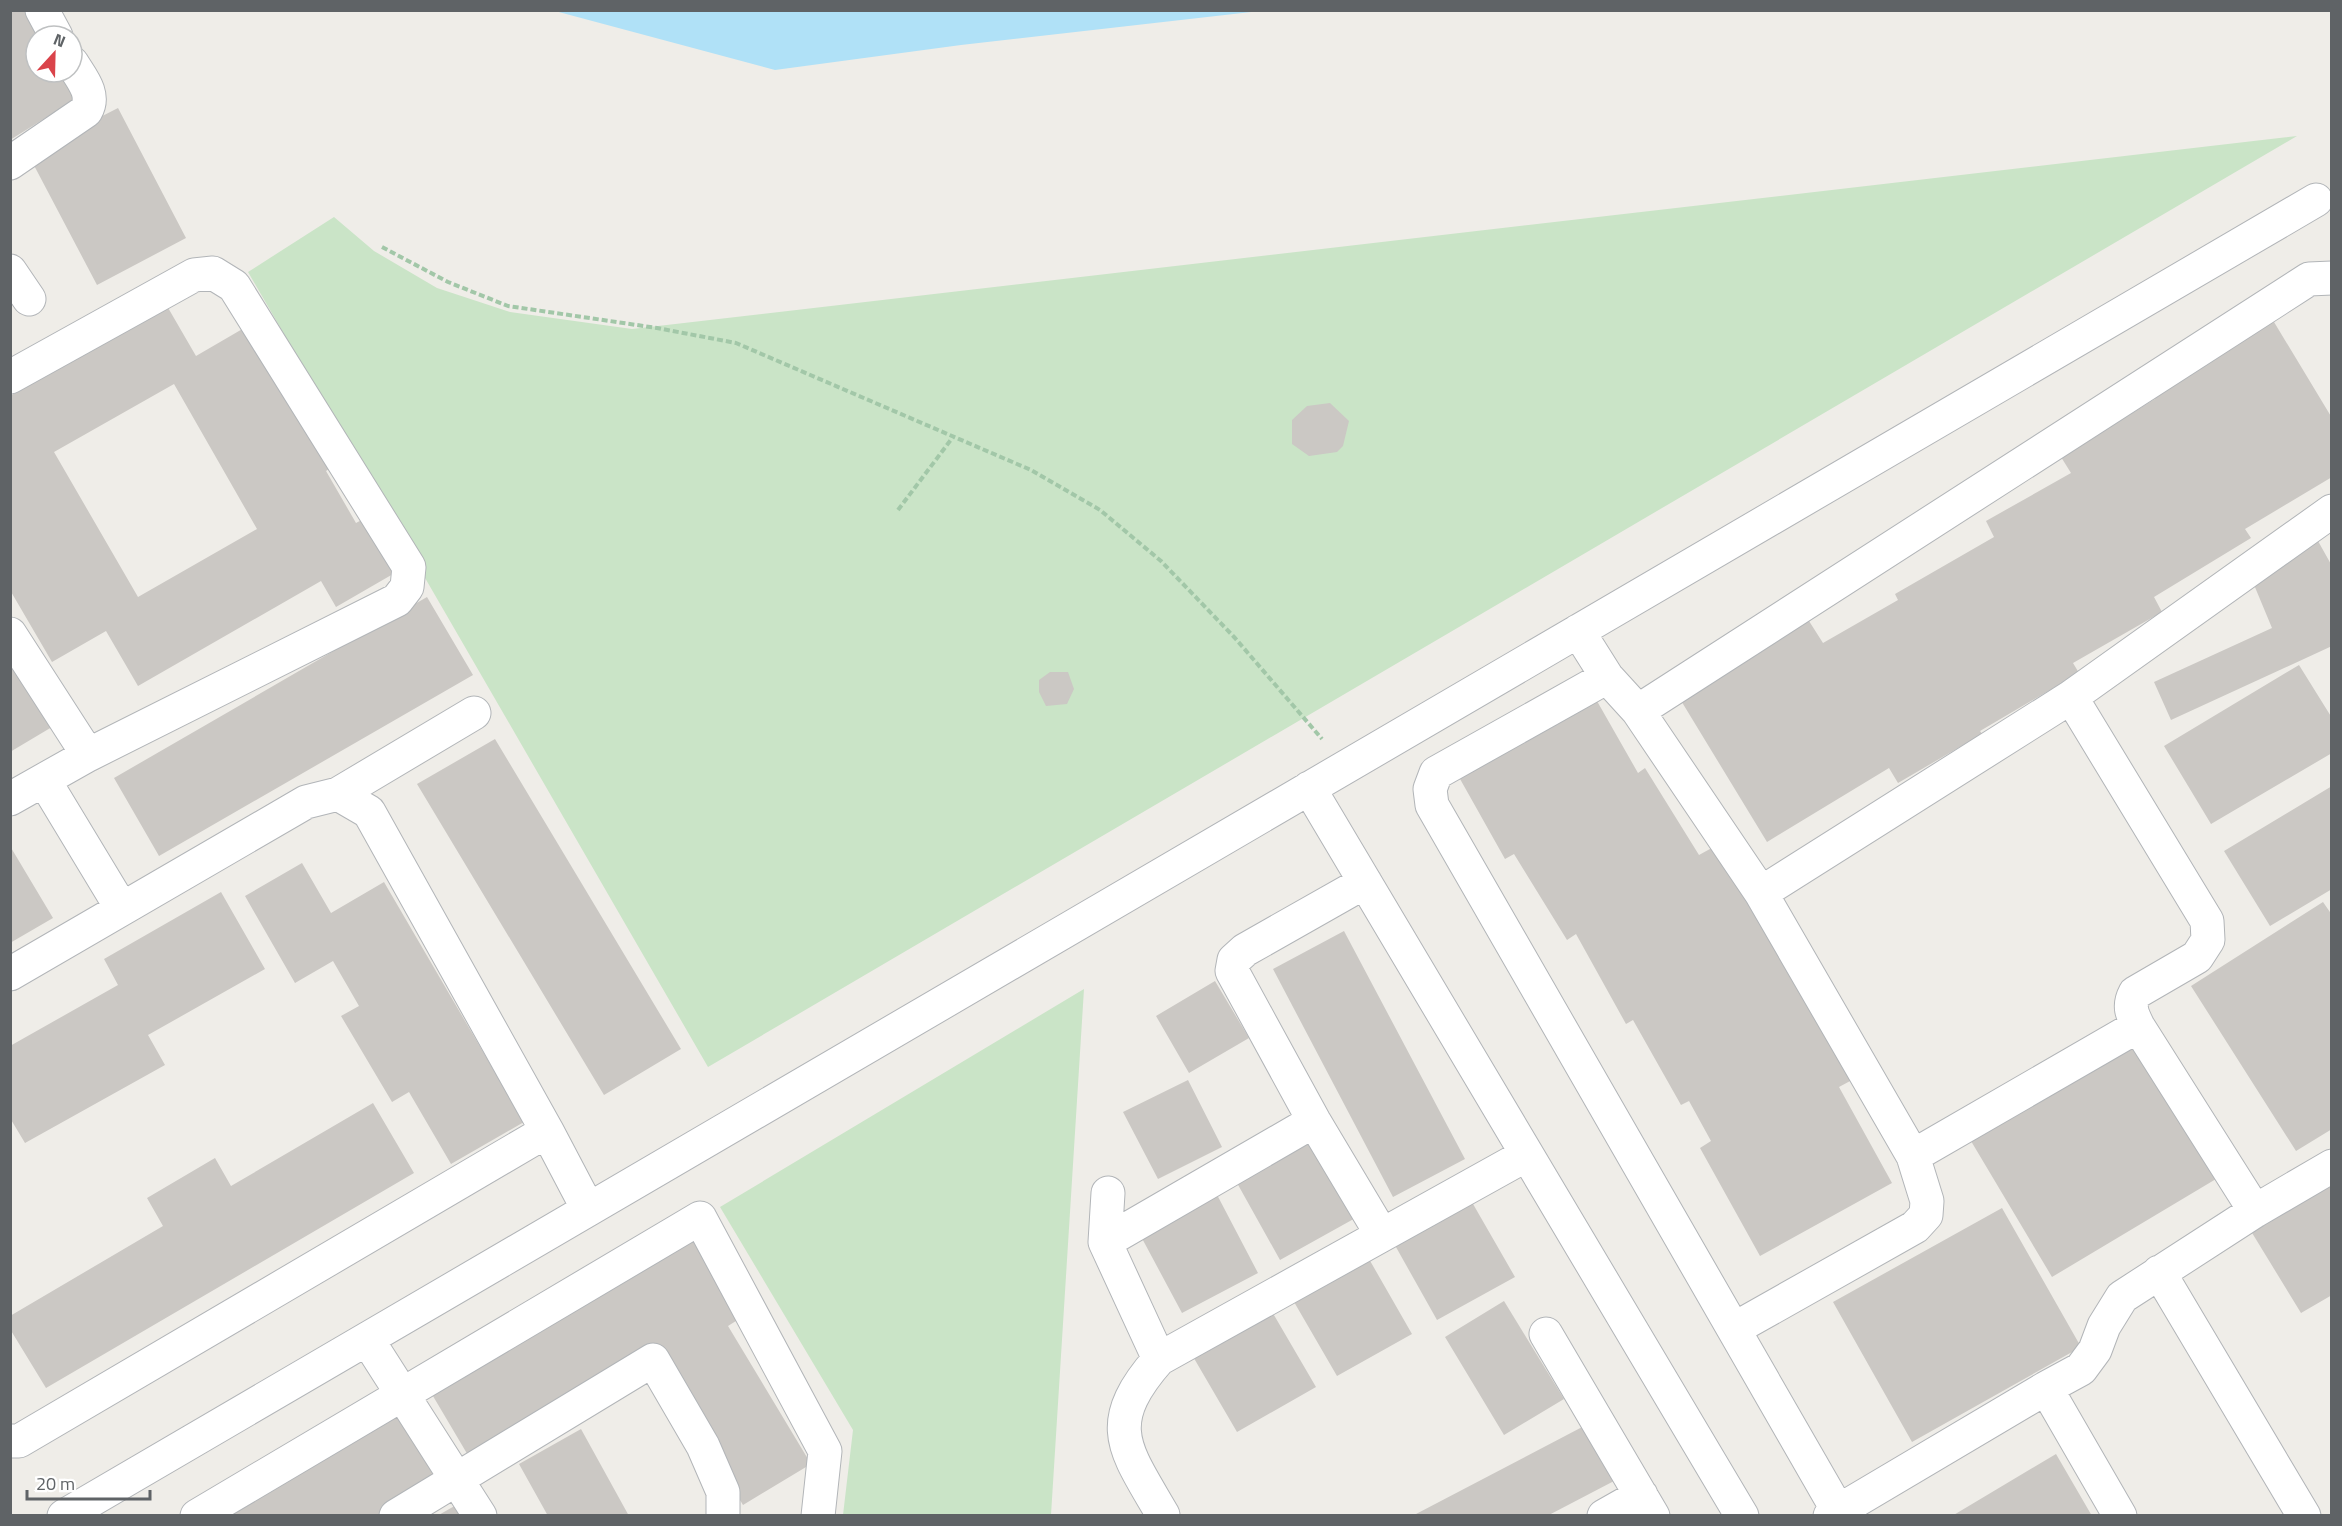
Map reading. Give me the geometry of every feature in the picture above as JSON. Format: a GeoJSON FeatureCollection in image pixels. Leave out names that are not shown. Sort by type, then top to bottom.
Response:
{"type":"FeatureCollection","features":[{"type":"Feature","properties":{"kind":"street"},"geometry":{"type":"LineString","coordinates":[[42,10],[50,24]]}},
{"type":"Feature","properties":{"kind":"street"},"geometry":{"type":"LineString","coordinates":[[10,163],[86,111],[91,103],[90,93],[84,83]]}},
{"type":"Feature","properties":{"kind":"street"},"geometry":{"type":"LineString","coordinates":[[64,1515],[2316,200]]}},
{"type":"Feature","properties":{"kind":"street"},"geometry":{"type":"LineString","coordinates":[[10,271],[29,299]]}},
{"type":"Feature","properties":{"kind":"street"},"geometry":{"type":"LineString","coordinates":[[10,377],[194,275],[213,273],[234,286],[409,567],[407,587],[397,600],[88,755],[10,799]]}},
{"type":"Feature","properties":{"kind":"street"},"geometry":{"type":"LineString","coordinates":[[1638,711],[2309,279],[2331,278]]}},
{"type":"Feature","properties":{"kind":"street"},"geometry":{"type":"LineString","coordinates":[[1761,893],[2071,697],[2331,511]]}},
{"type":"Feature","properties":{"kind":"street"},"geometry":{"type":"LineString","coordinates":[[1578,631],[1607,676],[1638,711],[1761,893],[1913,1156],[1927,1201],[1926,1215],[1915,1227],[1734,1329]]}},
{"type":"Feature","properties":{"kind":"street"},"geometry":{"type":"LineString","coordinates":[[10,634],[88,755]]}},
{"type":"Feature","properties":{"kind":"street"},"geometry":{"type":"LineString","coordinates":[[1607,676],[1436,773],[1430,789],[1432,806],[1734,1329],[1837,1514],[2081,1369],[2095,1350],[2104,1326],[2122,1297],[2255,1211],[2331,1166]]}},
{"type":"Feature","properties":{"kind":"street"},"geometry":{"type":"LineString","coordinates":[[2071,697],[2207,921],[2208,940],[2197,957],[2134,993],[2130,1002],[2131,1011],[2138,1026],[2255,1211]]}},
{"type":"Feature","properties":{"kind":"street"},"geometry":{"type":"LineString","coordinates":[[10,974],[306,802],[338,794],[474,713]]}},
{"type":"Feature","properties":{"kind":"street"},"geometry":{"type":"LineString","coordinates":[[44,780],[122,909]]}},
{"type":"Feature","properties":{"kind":"street"},"geometry":{"type":"LineString","coordinates":[[1309,788],[1742,1515]]}},
{"type":"Feature","properties":{"kind":"street"},"geometry":{"type":"LineString","coordinates":[[338,794],[369,812],[588,1209]]}},
{"type":"Feature","properties":{"kind":"street"},"geometry":{"type":"LineString","coordinates":[[1365,882],[1245,950],[1234,960],[1232,971],[1314,1121],[1383,1235]]}},
{"type":"Feature","properties":{"kind":"street"},"geometry":{"type":"LineString","coordinates":[[1913,1156],[2138,1026]]}},
{"type":"Feature","properties":{"kind":"street"},"geometry":{"type":"LineString","coordinates":[[1105,1242],[1314,1121]]}},
{"type":"Feature","properties":{"kind":"street"},"geometry":{"type":"LineString","coordinates":[[10,1441],[19,1441],[547,1131]]}},
{"type":"Feature","properties":{"kind":"street"},"geometry":{"type":"LineString","coordinates":[[1163,1515],[1135,1466],[1123,1436],[1126,1410],[1138,1384],[1159,1359],[1527,1155]]}},
{"type":"Feature","properties":{"kind":"street"},"geometry":{"type":"LineString","coordinates":[[1108,1193],[1105,1242],[1122,1284],[1159,1359]]}},
{"type":"Feature","properties":{"kind":"street"},"geometry":{"type":"LineString","coordinates":[[197,1515],[700,1218],[825,1450],[818,1515]]}},
{"type":"Feature","properties":{"kind":"street"},"geometry":{"type":"LineString","coordinates":[[2159,1272],[2304,1515]]}},
{"type":"Feature","properties":{"kind":"street"},"geometry":{"type":"LineString","coordinates":[[1546,1334],[1647,1505],[1604,1515]]}},
{"type":"Feature","properties":{"kind":"street"},"geometry":{"type":"LineString","coordinates":[[367,1339],[480,1515]]}},
{"type":"Feature","properties":{"kind":"street"},"geometry":{"type":"LineString","coordinates":[[396,1515],[653,1360],[703,1446],[723,1492],[723,1515]]}},
{"type":"Feature","properties":{"kind":"street"},"geometry":{"type":"LineString","coordinates":[[2046,1388],[2120,1515]]}},
{"type":"Feature","properties":{"kind":"path"},"geometry":{"type":"LineString","coordinates":[[382,247],[448,282],[508,306],[657,328],[736,343],[1031,470],[1100,510],[1161,561],[1235,638],[1346,767]]}},
{"type":"Feature","properties":{"kind":"path"},"geometry":{"type":"LineString","coordinates":[[898,510],[953,437]]}},
{"type":"Feature","properties":{"kind":"green space"},"geometry":{"type":"Polygon","coordinates":[[[2297,136],[708,1067],[248,272],[334,217],[374,251],[437,288],[510,312],[632,329],[2297,136]]]}},
{"type":"Feature","properties":{"kind":"green space"},"geometry":{"type":"Polygon","coordinates":[[[1084,989],[1051,1515],[843,1515],[853,1430],[720,1207],[1084,989]]]}},
{"type":"Feature","properties":{"kind":"water"},"geometry":{"type":"Polygon","coordinates":[[[555,11],[1260,11],[961,45],[775,70],[555,11]]]}},
{"type":"Feature","properties":{"kind":"building"},"geometry":{"type":"Polygon","coordinates":[[[10,10],[26,10],[34,24],[24,24],[24,84],[71,84],[79,97],[10,140],[10,10]]]}},
{"type":"Feature","properties":{"kind":"building"},"geometry":{"type":"Polygon","coordinates":[[[118,108],[186,238],[97,285],[28,154],[118,108]]]}},
{"type":"Feature","properties":{"kind":"building"},"geometry":{"type":"Polygon","coordinates":[[[167,306],[196,356],[251,324],[333,466],[326,471],[356,523],[369,516],[400,570],[336,607],[321,581],[138,686],[106,631],[52,662],[10,590],[10,396],[167,306]],[[174,384],[54,452],[138,597],[257,529],[174,384]]]}},
{"type":"Feature","properties":{"kind":"building"},"geometry":{"type":"Polygon","coordinates":[[[2271,317],[2332,418],[2332,477],[2245,529],[2251,538],[2154,597],[2162,612],[2073,663],[2079,673],[1980,731],[1982,734],[1898,783],[1889,768],[1767,842],[1680,699],[1809,621],[1823,643],[1898,600],[1895,594],[1994,537],[1986,521],[2071,473],[2061,457],[2155,399],[2149,389],[2271,317]]]}},
{"type":"Feature","properties":{"kind":"building"},"geometry":{"type":"Polygon","coordinates":[[[1330,403],[1349,421],[1343,446],[1337,452],[1309,456],[1292,444],[1292,420],[1307,406],[1330,403]]]}},
{"type":"Feature","properties":{"kind":"building"},"geometry":{"type":"Polygon","coordinates":[[[2318,541],[2332,566],[2332,646],[2171,720],[2154,682],[2272,628],[2252,580],[2318,541]]]}},
{"type":"Feature","properties":{"kind":"building"},"geometry":{"type":"Polygon","coordinates":[[[427,597],[473,675],[159,856],[114,778],[427,597]]]}},
{"type":"Feature","properties":{"kind":"building"},"geometry":{"type":"Polygon","coordinates":[[[10,647],[57,724],[10,752],[10,647]]]}},
{"type":"Feature","properties":{"kind":"building"},"geometry":{"type":"Polygon","coordinates":[[[2299,665],[2332,718],[2332,753],[2211,824],[2164,746],[2299,665]]]}},
{"type":"Feature","properties":{"kind":"building"},"geometry":{"type":"Polygon","coordinates":[[[1050,672],[1068,672],[1074,689],[1067,704],[1046,706],[1039,692],[1039,680],[1050,672]]]}},
{"type":"Feature","properties":{"kind":"building"},"geometry":{"type":"Polygon","coordinates":[[[1593,694],[1638,773],[1645,768],[1699,855],[1719,844],[1852,1080],[1839,1087],[1892,1183],[1760,1256],[1700,1148],[1711,1141],[1689,1101],[1681,1105],[1633,1020],[1626,1024],[1576,934],[1567,940],[1514,854],[1505,859],[1455,770],[1593,694]]]}},
{"type":"Feature","properties":{"kind":"building"},"geometry":{"type":"Polygon","coordinates":[[[495,739],[681,1049],[604,1095],[417,784],[495,739]]]}},
{"type":"Feature","properties":{"kind":"building"},"geometry":{"type":"Polygon","coordinates":[[[2332,786],[2332,889],[2270,926],[2224,851],[2332,786]]]}},
{"type":"Feature","properties":{"kind":"building"},"geometry":{"type":"Polygon","coordinates":[[[10,846],[53,918],[10,943],[10,846]]]}},
{"type":"Feature","properties":{"kind":"building"},"geometry":{"type":"Polygon","coordinates":[[[302,863],[331,913],[384,882],[524,1122],[451,1164],[409,1092],[392,1102],[341,1016],[359,1006],[333,961],[295,983],[245,896],[302,863]]]}},
{"type":"Feature","properties":{"kind":"building"},"geometry":{"type":"Polygon","coordinates":[[[221,892],[265,969],[148,1035],[165,1065],[25,1143],[10,1118],[10,1046],[118,985],[104,959],[221,892]]]}},
{"type":"Feature","properties":{"kind":"building"},"geometry":{"type":"Polygon","coordinates":[[[2323,902],[2332,915],[2332,1129],[2296,1151],[2191,986],[2323,902]]]}},
{"type":"Feature","properties":{"kind":"building"},"geometry":{"type":"Polygon","coordinates":[[[1344,931],[1465,1159],[1393,1197],[1273,969],[1344,931]]]}},
{"type":"Feature","properties":{"kind":"building"},"geometry":{"type":"Polygon","coordinates":[[[1215,981],[1249,1038],[1189,1073],[1156,1016],[1215,981]]]}},
{"type":"Feature","properties":{"kind":"building"},"geometry":{"type":"Polygon","coordinates":[[[2137,1035],[2221,1176],[2052,1277],[1968,1136],[2137,1035]]]}},
{"type":"Feature","properties":{"kind":"building"},"geometry":{"type":"Polygon","coordinates":[[[1188,1080],[1222,1147],[1158,1179],[1123,1112],[1188,1080]]]}},
{"type":"Feature","properties":{"kind":"building"},"geometry":{"type":"Polygon","coordinates":[[[373,1103],[414,1173],[46,1388],[10,1329],[10,1316],[163,1226],[147,1198],[215,1158],[231,1186],[373,1103]]]}},
{"type":"Feature","properties":{"kind":"building"},"geometry":{"type":"Polygon","coordinates":[[[1310,1130],[1359,1216],[1280,1260],[1232,1174],[1310,1130]]]}},
{"type":"Feature","properties":{"kind":"building"},"geometry":{"type":"Polygon","coordinates":[[[2332,1171],[2332,1295],[2301,1313],[2246,1223],[2332,1171]]]}},
{"type":"Feature","properties":{"kind":"building"},"geometry":{"type":"Polygon","coordinates":[[[1214,1189],[1258,1273],[1182,1313],[1137,1229],[1214,1189]]]}},
{"type":"Feature","properties":{"kind":"building"},"geometry":{"type":"Polygon","coordinates":[[[1469,1197],[1515,1277],[1437,1320],[1392,1240],[1469,1197]]]}},
{"type":"Feature","properties":{"kind":"building"},"geometry":{"type":"Polygon","coordinates":[[[2002,1208],[2081,1347],[1912,1442],[1833,1302],[2002,1208]]]}},
{"type":"Feature","properties":{"kind":"building"},"geometry":{"type":"Polygon","coordinates":[[[697,1232],[747,1314],[728,1326],[811,1464],[743,1505],[652,1354],[472,1462],[430,1391],[697,1232]]]}},
{"type":"Feature","properties":{"kind":"building"},"geometry":{"type":"Polygon","coordinates":[[[1365,1252],[1412,1334],[1337,1376],[1290,1295],[1365,1252]]]}},
{"type":"Feature","properties":{"kind":"building"},"geometry":{"type":"Polygon","coordinates":[[[1504,1301],[1564,1399],[1504,1435],[1445,1337],[1504,1301]]]}},
{"type":"Feature","properties":{"kind":"building"},"geometry":{"type":"Polygon","coordinates":[[[1267,1303],[1316,1387],[1237,1432],[1188,1348],[1267,1303]]]}},
{"type":"Feature","properties":{"kind":"building"},"geometry":{"type":"Polygon","coordinates":[[[403,1412],[442,1480],[380,1516],[223,1516],[403,1412]]]}},
{"type":"Feature","properties":{"kind":"building"},"geometry":{"type":"Polygon","coordinates":[[[1586,1425],[1614,1481],[1547,1516],[1417,1516],[1416,1514],[1586,1425]]]}},
{"type":"Feature","properties":{"kind":"building"},"geometry":{"type":"Polygon","coordinates":[[[581,1429],[629,1516],[548,1516],[519,1464],[581,1429]]]}},
{"type":"Feature","properties":{"kind":"building"},"geometry":{"type":"Polygon","coordinates":[[[2056,1454],[2092,1516],[1952,1516],[2056,1454]]]}},
{"type":"Feature","properties":{"kind":"building"},"geometry":{"type":"Polygon","coordinates":[[[465,1500],[474,1516],[437,1516],[465,1500]]]}}]}
